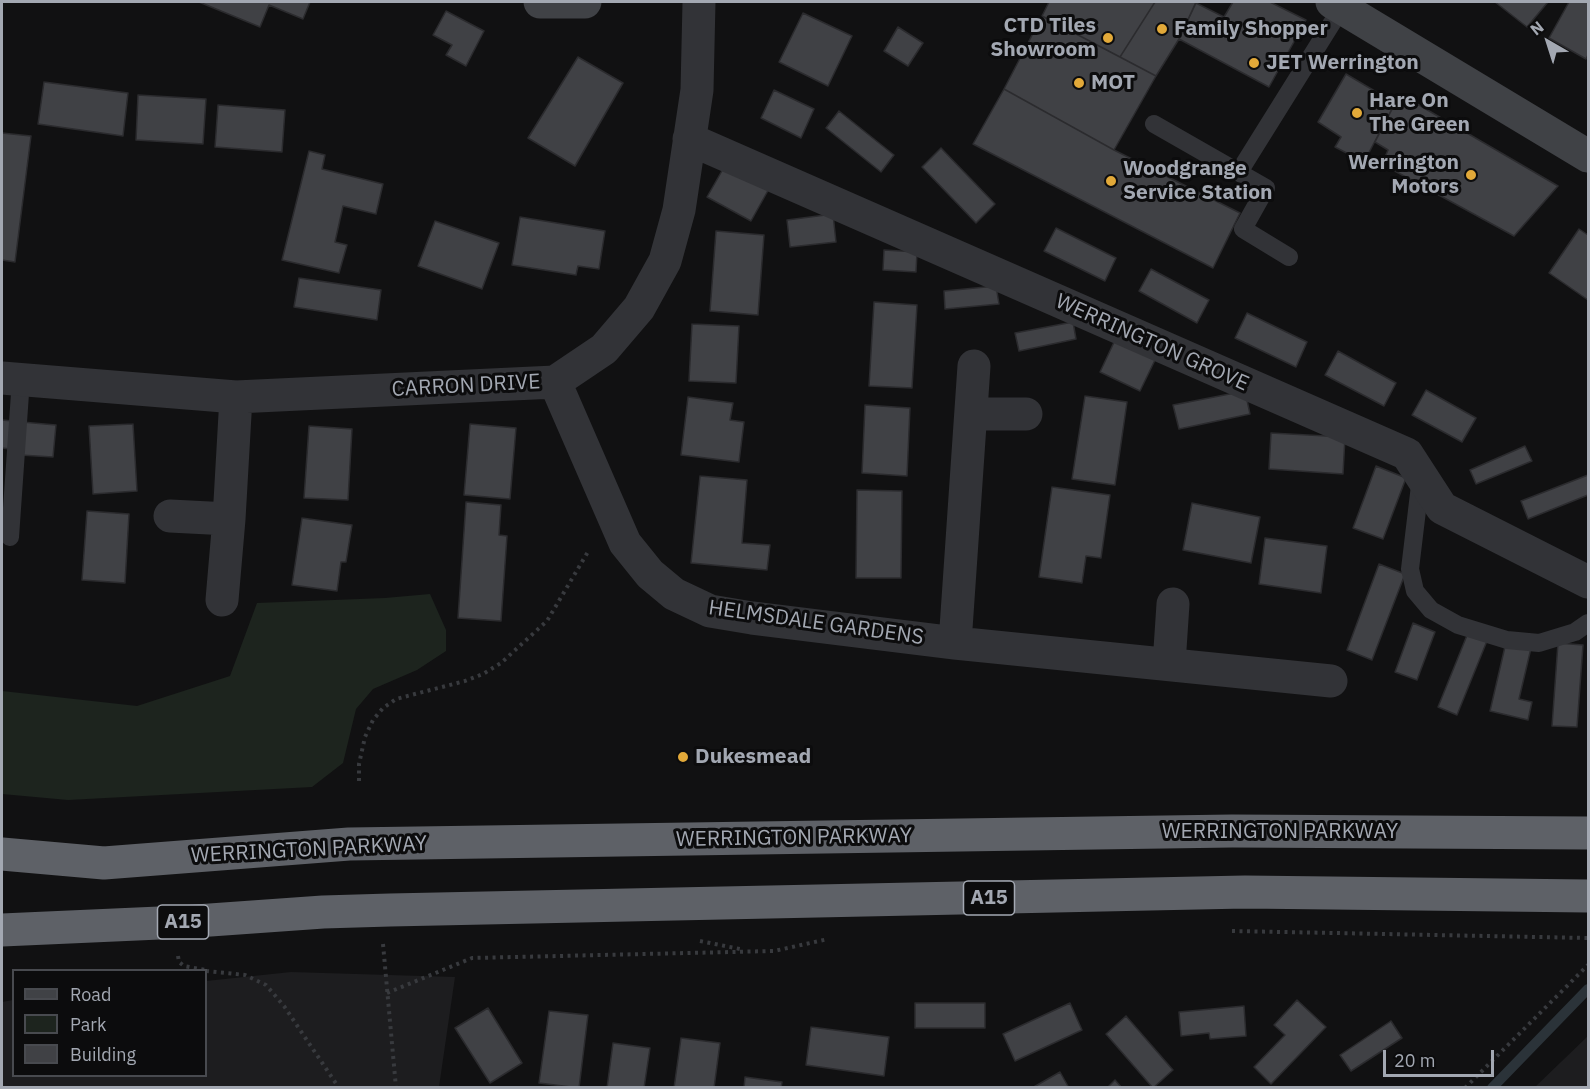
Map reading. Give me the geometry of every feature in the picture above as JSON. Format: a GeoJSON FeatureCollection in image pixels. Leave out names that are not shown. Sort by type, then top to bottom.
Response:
{"type":"FeatureCollection","features":[{"type":"Feature","properties":{"kind":"highway","name":"WERRINGTON PARKWAY"},"geometry":{"type":"LineString","coordinates":[[2,854],[104,863],[349,844],[1232,831],[1588,833]]}},
{"type":"Feature","properties":{"kind":"highway","name":"A15"},"geometry":{"type":"LineString","coordinates":[[2,930],[182,922],[323,912],[1245,892],[1588,896]]}},
{"type":"Feature","properties":{"kind":"street"},"geometry":{"type":"LineString","coordinates":[[540,2],[585,2]]}},
{"type":"Feature","properties":{"kind":"street","name":"CARRON DRIVE"},"geometry":{"type":"LineString","coordinates":[[11,379],[236,397],[555,382],[604,349],[639,309],[665,261],[679,210],[697,90],[699,2]]}},
{"type":"Feature","properties":{"kind":"street"},"geometry":{"type":"LineString","coordinates":[[1337,4],[1588,156]]}},
{"type":"Feature","properties":{"kind":"street","name":"WERRINGTON GROVE"},"geometry":{"type":"LineString","coordinates":[[689,139],[1407,454],[1442,508],[1588,582]]}},
{"type":"Feature","properties":{"kind":"street","name":"HELMSDALE GARDENS"},"geometry":{"type":"LineString","coordinates":[[955,643],[974,366]]}},
{"type":"Feature","properties":{"kind":"street","name":"HELMSDALE GARDENS"},"geometry":{"type":"LineString","coordinates":[[555,382],[625,543],[650,574],[674,594],[710,611],[955,643],[1331,681]]}},
{"type":"Feature","properties":{"kind":"street"},"geometry":{"type":"LineString","coordinates":[[222,600],[236,397]]}},
{"type":"Feature","properties":{"kind":"street"},"geometry":{"type":"LineString","coordinates":[[972,414],[1026,414]]}},
{"type":"Feature","properties":{"kind":"street"},"geometry":{"type":"LineString","coordinates":[[170,516],[229,519]]}},
{"type":"Feature","properties":{"kind":"street"},"geometry":{"type":"LineString","coordinates":[[1169,664],[1173,604]]}},
{"type":"Feature","properties":{"kind":"lane"},"geometry":{"type":"LineString","coordinates":[[1239,172],[1337,4]]}},
{"type":"Feature","properties":{"kind":"lane"},"geometry":{"type":"LineString","coordinates":[[1154,124],[1266,188],[1243,229],[1289,257]]}},
{"type":"Feature","properties":{"kind":"lane"},"geometry":{"type":"LineString","coordinates":[[10,537],[11,379]]}},
{"type":"Feature","properties":{"kind":"lane"},"geometry":{"type":"LineString","coordinates":[[1421,476],[1410,569],[1415,591],[1431,610],[1458,624],[1507,640],[1539,643],[1575,632],[1588,623]]}},
{"type":"Feature","properties":{"kind":"path"},"geometry":{"type":"LineString","coordinates":[[359,781],[359,764],[365,737],[373,720],[384,708],[396,699],[483,674],[519,648],[547,621],[611,513]]}},
{"type":"Feature","properties":{"kind":"path"},"geometry":{"type":"LineString","coordinates":[[383,944],[396,1088]]}},
{"type":"Feature","properties":{"kind":"path"},"geometry":{"type":"LineString","coordinates":[[387,993],[472,958],[746,950]]}},
{"type":"Feature","properties":{"kind":"path"},"geometry":{"type":"LineString","coordinates":[[182,952],[178,956],[179,962],[184,966],[197,969]]}},
{"type":"Feature","properties":{"kind":"path"},"geometry":{"type":"LineString","coordinates":[[1465,1088],[1588,965]]}},
{"type":"Feature","properties":{"kind":"path"},"geometry":{"type":"LineString","coordinates":[[207,971],[244,975],[266,985],[284,1006],[339,1088]]}},
{"type":"Feature","properties":{"kind":"shaded area"},"geometry":{"type":"Polygon","coordinates":[[[291,972],[455,977],[439,1087],[2,1087],[2,1002],[12,1000],[12,1077],[207,1077],[207,981],[291,972]]]}},
{"type":"Feature","properties":{"kind":"shaded area"},"geometry":{"type":"Polygon","coordinates":[[[1588,1036],[1588,1087],[1535,1087],[1588,1036]]]}},
{"type":"Feature","properties":{"kind":"green space"},"geometry":{"type":"Polygon","coordinates":[[[430,594],[446,630],[446,651],[417,670],[373,689],[356,709],[343,763],[312,787],[68,800],[2,794],[2,691],[137,706],[230,676],[257,603],[430,594]]]}},
{"type":"Feature","properties":{"kind":"building"},"geometry":{"type":"Polygon","coordinates":[[[199,2],[310,2],[303,19],[269,5],[260,27],[199,2]]]}},
{"type":"Feature","properties":{"kind":"building","name":"CTD Tiles Showroom"},"geometry":{"type":"Polygon","coordinates":[[[1049,2],[1155,2],[1120,57],[1042,16],[1049,2]]]}},
{"type":"Feature","properties":{"kind":"building","name":"Family Shopper"},"geometry":{"type":"Polygon","coordinates":[[[1155,2],[1196,2],[1179,39],[1156,76],[1120,57],[1155,2]]]}},
{"type":"Feature","properties":{"kind":"building","name":"JET Werrington"},"geometry":{"type":"Polygon","coordinates":[[[1233,2],[1270,2],[1306,20],[1269,87],[1179,39],[1196,3],[1224,17],[1233,2]]]}},
{"type":"Feature","properties":{"kind":"building"},"geometry":{"type":"Polygon","coordinates":[[[1495,2],[1548,2],[1527,27],[1495,2]]]}},
{"type":"Feature","properties":{"kind":"building"},"geometry":{"type":"Polygon","coordinates":[[[1569,2],[1588,2],[1588,55],[1586,59],[1549,38],[1569,2]]]}},
{"type":"Feature","properties":{"kind":"building"},"geometry":{"type":"Polygon","coordinates":[[[446,11],[484,31],[466,66],[446,55],[452,45],[433,35],[446,11]]]}},
{"type":"Feature","properties":{"kind":"building"},"geometry":{"type":"Polygon","coordinates":[[[803,13],[852,36],[828,86],[779,62],[803,13]]]}},
{"type":"Feature","properties":{"kind":"building","name":"MOT"},"geometry":{"type":"Polygon","coordinates":[[[1042,16],[1156,76],[1114,150],[1004,89],[1042,16]]]}},
{"type":"Feature","properties":{"kind":"building"},"geometry":{"type":"Polygon","coordinates":[[[898,27],[923,43],[908,66],[884,51],[898,27]]]}},
{"type":"Feature","properties":{"kind":"building"},"geometry":{"type":"Polygon","coordinates":[[[578,57],[623,83],[575,166],[528,138],[578,57]]]}},
{"type":"Feature","properties":{"kind":"building","name":"Hare On The Green"},"geometry":{"type":"Polygon","coordinates":[[[1346,74],[1395,103],[1364,162],[1335,147],[1341,137],[1318,122],[1346,74]]]}},
{"type":"Feature","properties":{"kind":"building"},"geometry":{"type":"Polygon","coordinates":[[[44,82],[128,93],[123,136],[38,124],[44,82]]]}},
{"type":"Feature","properties":{"kind":"building","name":"Woodgrange Service Station"},"geometry":{"type":"Polygon","coordinates":[[[1004,89],[1114,150],[1240,213],[1213,268],[973,144],[1004,89]]]}},
{"type":"Feature","properties":{"kind":"building"},"geometry":{"type":"Polygon","coordinates":[[[774,90],[814,109],[801,138],[761,118],[774,90]]]}},
{"type":"Feature","properties":{"kind":"building","name":"Werrington Motors"},"geometry":{"type":"Polygon","coordinates":[[[1400,94],[1558,186],[1514,236],[1382,164],[1388,150],[1375,142],[1400,94]]]}},
{"type":"Feature","properties":{"kind":"building"},"geometry":{"type":"Polygon","coordinates":[[[138,95],[206,99],[203,144],[136,140],[138,95]]]}},
{"type":"Feature","properties":{"kind":"building"},"geometry":{"type":"Polygon","coordinates":[[[218,105],[285,110],[282,152],[215,147],[218,105]]]}},
{"type":"Feature","properties":{"kind":"building"},"geometry":{"type":"Polygon","coordinates":[[[839,111],[894,155],[881,172],[826,128],[839,111]]]}},
{"type":"Feature","properties":{"kind":"building"},"geometry":{"type":"Polygon","coordinates":[[[2,133],[31,136],[15,262],[2,260],[2,133]]]}},
{"type":"Feature","properties":{"kind":"building"},"geometry":{"type":"Polygon","coordinates":[[[941,148],[995,204],[976,223],[922,167],[941,148]]]}},
{"type":"Feature","properties":{"kind":"building"},"geometry":{"type":"Polygon","coordinates":[[[309,151],[325,155],[322,169],[383,184],[376,214],[343,206],[335,242],[347,245],[339,273],[282,260],[309,151]]]}},
{"type":"Feature","properties":{"kind":"building"},"geometry":{"type":"Polygon","coordinates":[[[727,162],[770,187],[751,221],[707,197],[727,162]]]}},
{"type":"Feature","properties":{"kind":"building"},"geometry":{"type":"Polygon","coordinates":[[[833,214],[836,242],[790,247],[787,220],[833,214]]]}},
{"type":"Feature","properties":{"kind":"building"},"geometry":{"type":"Polygon","coordinates":[[[520,217],[605,231],[599,269],[578,266],[576,275],[512,265],[520,217]]]}},
{"type":"Feature","properties":{"kind":"building"},"geometry":{"type":"Polygon","coordinates":[[[435,221],[499,243],[482,289],[418,266],[435,221]]]}},
{"type":"Feature","properties":{"kind":"building"},"geometry":{"type":"Polygon","coordinates":[[[1056,228],[1116,258],[1105,281],[1044,251],[1056,228]]]}},
{"type":"Feature","properties":{"kind":"building"},"geometry":{"type":"Polygon","coordinates":[[[1579,229],[1588,235],[1588,300],[1549,273],[1579,229]]]}},
{"type":"Feature","properties":{"kind":"building"},"geometry":{"type":"Polygon","coordinates":[[[716,231],[764,235],[758,315],[710,311],[716,231]]]}},
{"type":"Feature","properties":{"kind":"building"},"geometry":{"type":"Polygon","coordinates":[[[884,250],[917,252],[916,272],[883,270],[884,250]]]}},
{"type":"Feature","properties":{"kind":"building"},"geometry":{"type":"Polygon","coordinates":[[[1151,269],[1209,300],[1197,323],[1139,291],[1151,269]]]}},
{"type":"Feature","properties":{"kind":"building"},"geometry":{"type":"Polygon","coordinates":[[[299,278],[381,290],[377,320],[294,307],[299,278]]]}},
{"type":"Feature","properties":{"kind":"building"},"geometry":{"type":"Polygon","coordinates":[[[996,286],[999,304],[945,309],[944,291],[996,286]]]}},
{"type":"Feature","properties":{"kind":"building"},"geometry":{"type":"Polygon","coordinates":[[[874,302],[917,305],[912,388],[869,386],[874,302]]]}},
{"type":"Feature","properties":{"kind":"building"},"geometry":{"type":"Polygon","coordinates":[[[1247,313],[1307,342],[1296,367],[1235,338],[1247,313]]]}},
{"type":"Feature","properties":{"kind":"building"},"geometry":{"type":"Polygon","coordinates":[[[1073,322],[1076,339],[1019,351],[1015,333],[1073,322]]]}},
{"type":"Feature","properties":{"kind":"building"},"geometry":{"type":"Polygon","coordinates":[[[692,324],[739,326],[736,383],[689,381],[692,324]]]}},
{"type":"Feature","properties":{"kind":"building"},"geometry":{"type":"Polygon","coordinates":[[[1116,338],[1156,358],[1140,391],[1100,372],[1116,338]]]}},
{"type":"Feature","properties":{"kind":"building"},"geometry":{"type":"Polygon","coordinates":[[[1338,351],[1396,383],[1384,406],[1325,375],[1338,351]]]}},
{"type":"Feature","properties":{"kind":"building"},"geometry":{"type":"Polygon","coordinates":[[[1426,390],[1476,418],[1462,442],[1412,415],[1426,390]]]}},
{"type":"Feature","properties":{"kind":"building"},"geometry":{"type":"Polygon","coordinates":[[[1245,391],[1250,414],[1179,429],[1173,405],[1245,391]]]}},
{"type":"Feature","properties":{"kind":"building"},"geometry":{"type":"Polygon","coordinates":[[[1085,396],[1127,402],[1115,485],[1072,479],[1085,396]]]}},
{"type":"Feature","properties":{"kind":"building"},"geometry":{"type":"Polygon","coordinates":[[[688,397],[733,403],[730,420],[744,422],[739,462],[681,455],[688,397]]]}},
{"type":"Feature","properties":{"kind":"building"},"geometry":{"type":"Polygon","coordinates":[[[865,405],[910,408],[907,476],[862,473],[865,405]]]}},
{"type":"Feature","properties":{"kind":"building"},"geometry":{"type":"Polygon","coordinates":[[[2,420],[13,421],[10,449],[2,448],[2,420]]]}},
{"type":"Feature","properties":{"kind":"building"},"geometry":{"type":"Polygon","coordinates":[[[22,422],[56,425],[53,457],[20,455],[22,422]]]}},
{"type":"Feature","properties":{"kind":"building"},"geometry":{"type":"Polygon","coordinates":[[[133,424],[137,491],[93,494],[89,426],[133,424]]]}},
{"type":"Feature","properties":{"kind":"building"},"geometry":{"type":"Polygon","coordinates":[[[470,424],[516,428],[510,499],[464,495],[470,424]]]}},
{"type":"Feature","properties":{"kind":"building"},"geometry":{"type":"Polygon","coordinates":[[[309,426],[352,429],[348,500],[304,498],[309,426]]]}},
{"type":"Feature","properties":{"kind":"building"},"geometry":{"type":"Polygon","coordinates":[[[1271,433],[1345,437],[1343,474],[1269,469],[1271,433]]]}},
{"type":"Feature","properties":{"kind":"building"},"geometry":{"type":"Polygon","coordinates":[[[1525,446],[1532,461],[1476,484],[1470,470],[1525,446]]]}},
{"type":"Feature","properties":{"kind":"building"},"geometry":{"type":"Polygon","coordinates":[[[1376,466],[1406,478],[1383,539],[1353,528],[1376,466]]]}},
{"type":"Feature","properties":{"kind":"building"},"geometry":{"type":"Polygon","coordinates":[[[1588,475],[1588,495],[1528,519],[1521,501],[1588,475]]]}},
{"type":"Feature","properties":{"kind":"building"},"geometry":{"type":"Polygon","coordinates":[[[700,476],[747,480],[742,543],[770,545],[767,570],[691,563],[700,476]]]}},
{"type":"Feature","properties":{"kind":"building"},"geometry":{"type":"Polygon","coordinates":[[[1052,487],[1110,495],[1101,558],[1086,556],[1082,583],[1039,577],[1052,487]]]}},
{"type":"Feature","properties":{"kind":"building"},"geometry":{"type":"Polygon","coordinates":[[[857,490],[902,491],[901,578],[856,578],[857,490]]]}},
{"type":"Feature","properties":{"kind":"building"},"geometry":{"type":"Polygon","coordinates":[[[466,502],[501,505],[499,535],[507,536],[501,621],[458,618],[466,502]]]}},
{"type":"Feature","properties":{"kind":"building"},"geometry":{"type":"Polygon","coordinates":[[[1192,503],[1260,517],[1251,563],[1183,550],[1192,503]]]}},
{"type":"Feature","properties":{"kind":"building"},"geometry":{"type":"Polygon","coordinates":[[[87,511],[129,514],[125,583],[82,580],[87,511]]]}},
{"type":"Feature","properties":{"kind":"building"},"geometry":{"type":"Polygon","coordinates":[[[302,518],[352,525],[346,562],[341,562],[337,591],[292,585],[302,518]]]}},
{"type":"Feature","properties":{"kind":"building"},"geometry":{"type":"Polygon","coordinates":[[[1265,538],[1327,546],[1321,593],[1259,584],[1265,538]]]}},
{"type":"Feature","properties":{"kind":"building"},"geometry":{"type":"Polygon","coordinates":[[[1379,564],[1405,574],[1372,660],[1347,650],[1379,564]]]}},
{"type":"Feature","properties":{"kind":"building"},"geometry":{"type":"Polygon","coordinates":[[[1413,623],[1435,632],[1417,680],[1395,672],[1413,623]]]}},
{"type":"Feature","properties":{"kind":"building"},"geometry":{"type":"Polygon","coordinates":[[[1470,628],[1489,636],[1457,715],[1438,707],[1470,628]]]}},
{"type":"Feature","properties":{"kind":"building"},"geometry":{"type":"Polygon","coordinates":[[[1507,638],[1532,644],[1519,699],[1532,702],[1528,720],[1490,711],[1507,638]]]}},
{"type":"Feature","properties":{"kind":"building"},"geometry":{"type":"Polygon","coordinates":[[[1558,643],[1583,645],[1577,727],[1552,726],[1558,643]]]}},
{"type":"Feature","properties":{"kind":"building"},"geometry":{"type":"Polygon","coordinates":[[[1297,1000],[1326,1027],[1271,1084],[1254,1067],[1285,1035],[1274,1025],[1297,1000]]]}},
{"type":"Feature","properties":{"kind":"building"},"geometry":{"type":"Polygon","coordinates":[[[915,1003],[985,1003],[985,1028],[915,1028],[915,1003]]]}},
{"type":"Feature","properties":{"kind":"building"},"geometry":{"type":"Polygon","coordinates":[[[1070,1003],[1082,1030],[1015,1061],[1003,1034],[1070,1003]]]}},
{"type":"Feature","properties":{"kind":"building"},"geometry":{"type":"Polygon","coordinates":[[[1244,1006],[1246,1036],[1210,1039],[1209,1033],[1181,1036],[1179,1012],[1244,1006]]]}},
{"type":"Feature","properties":{"kind":"building"},"geometry":{"type":"Polygon","coordinates":[[[488,1008],[522,1063],[490,1083],[455,1028],[488,1008]]]}},
{"type":"Feature","properties":{"kind":"building"},"geometry":{"type":"Polygon","coordinates":[[[549,1011],[588,1015],[579,1088],[539,1083],[549,1011]]]}},
{"type":"Feature","properties":{"kind":"building"},"geometry":{"type":"Polygon","coordinates":[[[1126,1016],[1173,1070],[1153,1088],[1106,1034],[1126,1016]]]}},
{"type":"Feature","properties":{"kind":"building"},"geometry":{"type":"Polygon","coordinates":[[[1391,1021],[1402,1038],[1351,1071],[1340,1055],[1391,1021]]]}},
{"type":"Feature","properties":{"kind":"building"},"geometry":{"type":"Polygon","coordinates":[[[811,1027],[889,1037],[884,1076],[806,1065],[811,1027]]]}},
{"type":"Feature","properties":{"kind":"building"},"geometry":{"type":"Polygon","coordinates":[[[681,1038],[720,1043],[714,1088],[674,1088],[681,1038]]]}},
{"type":"Feature","properties":{"kind":"building"},"geometry":{"type":"Polygon","coordinates":[[[613,1043],[650,1048],[644,1088],[607,1088],[613,1043]]]}},
{"type":"Feature","properties":{"kind":"building"},"geometry":{"type":"Polygon","coordinates":[[[1060,1072],[1069,1088],[1032,1088],[1060,1072]]]}},
{"type":"Feature","properties":{"kind":"building"},"geometry":{"type":"Polygon","coordinates":[[[745,1077],[782,1082],[781,1088],[744,1088],[745,1077]]]}},
{"type":"Feature","properties":{"kind":"building"},"geometry":{"type":"Polygon","coordinates":[[[1115,1080],[1122,1088],[1107,1088],[1115,1080]]]}},
{"type":"Feature","properties":{"kind":"waterway"},"geometry":{"type":"LineString","coordinates":[[1492,1088],[1588,989]]}},
{"type":"Feature","properties":{"kind":"place","name":"Family Shopper"},"geometry":{"type":"Point","coordinates":[1162,29]}},
{"type":"Feature","properties":{"kind":"place","name":"CTD Tiles Showroom"},"geometry":{"type":"Point","coordinates":[1108,38]}},
{"type":"Feature","properties":{"kind":"place","name":"JET Werrington"},"geometry":{"type":"Point","coordinates":[1254,63]}},
{"type":"Feature","properties":{"kind":"place","name":"MOT"},"geometry":{"type":"Point","coordinates":[1079,83]}},
{"type":"Feature","properties":{"kind":"place","name":"Hare On The Green"},"geometry":{"type":"Point","coordinates":[1357,113]}},
{"type":"Feature","properties":{"kind":"place","name":"Werrington Motors"},"geometry":{"type":"Point","coordinates":[1471,175]}},
{"type":"Feature","properties":{"kind":"place","name":"Woodgrange Service Station"},"geometry":{"type":"Point","coordinates":[1111,181]}},
{"type":"Feature","properties":{"kind":"place","name":"Dukesmead"},"geometry":{"type":"Point","coordinates":[683,757]}}]}
